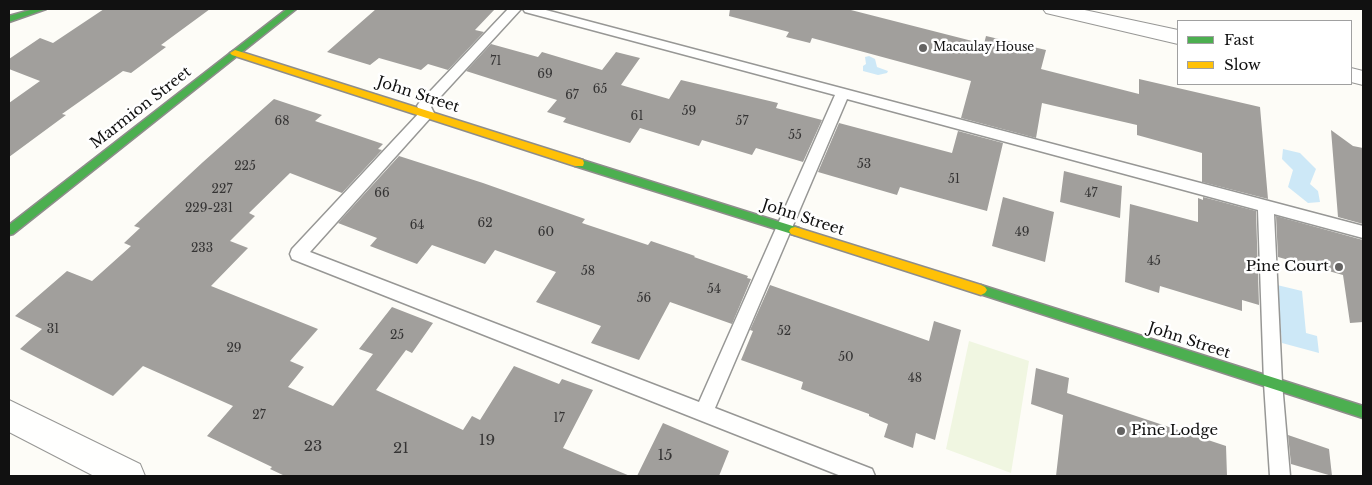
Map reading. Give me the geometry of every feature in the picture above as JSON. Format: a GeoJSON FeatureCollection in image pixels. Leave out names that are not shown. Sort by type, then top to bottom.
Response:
{"type":"FeatureCollection","features":[{"type":"Feature","properties":{"kind":"street"},"geometry":{"type":"LineString","coordinates":[[9,19],[42,9]]}},
{"type":"Feature","properties":{"kind":"street","name":"Marmion Street"},"geometry":{"type":"LineString","coordinates":[[9,231],[292,9]]}},
{"type":"Feature","properties":{"kind":"street"},"geometry":{"type":"LineString","coordinates":[[1053,9],[1177,37]]}},
{"type":"Feature","properties":{"kind":"street","name":"John Street"},"geometry":{"type":"LineString","coordinates":[[234,53],[1363,412]]}},
{"type":"Feature","properties":{"kind":"street"},"geometry":{"type":"LineString","coordinates":[[9,415],[128,476]]}},
{"type":"Feature","properties":{"kind":"lane"},"geometry":{"type":"LineString","coordinates":[[514,9],[424,106],[427,113],[298,254],[865,476]]}},
{"type":"Feature","properties":{"kind":"lane"},"geometry":{"type":"LineString","coordinates":[[529,9],[1363,232]]}},
{"type":"Feature","properties":{"kind":"lane"},"geometry":{"type":"LineString","coordinates":[[703,414],[843,92]]}},
{"type":"Feature","properties":{"kind":"lane"},"geometry":{"type":"LineString","coordinates":[[1266,206],[1273,383],[1280,476]]}},
{"type":"Feature","properties":{"kind":"green space"},"geometry":{"type":"Polygon","coordinates":[[[969,341],[1029,361],[1011,473],[946,449],[969,341]]]}},
{"type":"Feature","properties":{"kind":"water"},"geometry":{"type":"Polygon","coordinates":[[[869,56],[875,59],[877,67],[888,71],[887,73],[878,75],[863,71],[863,66],[866,64],[865,57],[869,56]]]}},
{"type":"Feature","properties":{"kind":"water"},"geometry":{"type":"Polygon","coordinates":[[[1283,149],[1300,153],[1316,169],[1310,184],[1318,191],[1320,202],[1308,203],[1288,187],[1293,170],[1282,159],[1283,149]]]}},
{"type":"Feature","properties":{"kind":"water"},"geometry":{"type":"Polygon","coordinates":[[[1277,285],[1302,291],[1306,333],[1317,336],[1319,353],[1282,343],[1277,285]]]}},
{"type":"Feature","properties":{"kind":"building"},"geometry":{"type":"Polygon","coordinates":[[[104,9],[210,9],[161,45],[166,47],[131,73],[123,71],[62,114],[66,115],[9,157],[9,103],[40,81],[9,69],[9,59],[40,38],[53,43],[104,9]]]}},
{"type":"Feature","properties":{"kind":"building"},"geometry":{"type":"Polygon","coordinates":[[[376,9],[495,9],[475,30],[484,32],[448,70],[428,64],[421,70],[379,58],[370,65],[327,52],[376,9]]]}},
{"type":"Feature","properties":{"kind":"building"},"geometry":{"type":"Polygon","coordinates":[[[730,9],[847,9],[984,44],[986,36],[1046,50],[1041,69],[1139,94],[1139,79],[1260,107],[1268,199],[1202,182],[1202,153],[1137,135],[1137,125],[1042,103],[1036,138],[961,118],[971,81],[812,38],[810,43],[786,37],[789,32],[729,16],[730,9]]]}},
{"type":"Feature","properties":{"kind":"building"},"geometry":{"type":"Polygon","coordinates":[[[491,44],[538,57],[542,52],[602,70],[616,52],[640,58],[621,85],[669,99],[681,80],[778,103],[776,108],[822,120],[803,162],[756,148],[752,155],[702,140],[699,146],[640,128],[630,143],[563,122],[566,118],[547,112],[557,100],[466,71],[491,44]]]}},
{"type":"Feature","properties":{"kind":"building"},"geometry":{"type":"Polygon","coordinates":[[[274,99],[322,115],[315,121],[383,144],[378,149],[382,150],[342,193],[290,173],[249,213],[255,216],[230,241],[248,248],[211,286],[318,329],[290,361],[304,367],[288,387],[333,406],[373,354],[359,349],[392,307],[433,323],[412,353],[406,350],[376,390],[463,430],[472,416],[480,420],[514,366],[559,384],[562,379],[593,390],[563,448],[630,476],[285,476],[270,469],[272,467],[207,436],[233,406],[143,366],[113,396],[20,349],[42,329],[15,316],[67,271],[92,281],[131,246],[124,243],[140,228],[134,226],[274,99]]]}},
{"type":"Feature","properties":{"kind":"building"},"geometry":{"type":"Polygon","coordinates":[[[839,123],[952,153],[958,131],[1003,143],[987,211],[900,187],[897,195],[818,172],[839,123]]]}},
{"type":"Feature","properties":{"kind":"building"},"geometry":{"type":"Polygon","coordinates":[[[1331,130],[1353,146],[1363,148],[1363,224],[1338,217],[1331,130]]]}},
{"type":"Feature","properties":{"kind":"building"},"geometry":{"type":"Polygon","coordinates":[[[399,156],[585,219],[582,223],[648,245],[651,241],[748,276],[747,278],[751,279],[732,324],[670,302],[639,360],[591,343],[601,326],[536,302],[556,272],[495,250],[485,264],[432,245],[417,264],[370,246],[377,238],[338,223],[399,156]]]}},
{"type":"Feature","properties":{"kind":"building"},"geometry":{"type":"Polygon","coordinates":[[[1064,171],[1122,186],[1120,218],[1060,202],[1064,171]]]}},
{"type":"Feature","properties":{"kind":"building"},"geometry":{"type":"Polygon","coordinates":[[[1003,197],[1054,212],[1045,262],[992,246],[1003,197]]]}},
{"type":"Feature","properties":{"kind":"building"},"geometry":{"type":"Polygon","coordinates":[[[1203,197],[1256,211],[1259,305],[1242,300],[1242,311],[1160,286],[1159,293],[1125,282],[1130,204],[1198,222],[1198,198],[1203,200],[1203,197]]]}},
{"type":"Feature","properties":{"kind":"building","name":"Pine Court"},"geometry":{"type":"Polygon","coordinates":[[[1276,216],[1363,240],[1363,322],[1350,323],[1343,275],[1278,257],[1276,216]]]}},
{"type":"Feature","properties":{"kind":"building"},"geometry":{"type":"Polygon","coordinates":[[[770,285],[929,341],[934,321],[961,330],[935,440],[916,433],[913,448],[884,437],[888,424],[869,416],[869,414],[801,389],[803,382],[741,360],[753,331],[750,330],[770,285]]]}},
{"type":"Feature","properties":{"kind":"building","name":"Pine Lodge"},"geometry":{"type":"Polygon","coordinates":[[[1036,368],[1069,378],[1067,393],[1226,446],[1227,476],[1056,476],[1063,415],[1031,404],[1036,368]]]}},
{"type":"Feature","properties":{"kind":"building"},"geometry":{"type":"Polygon","coordinates":[[[663,423],[729,451],[719,476],[637,476],[663,423]]]}},
{"type":"Feature","properties":{"kind":"building"},"geometry":{"type":"Polygon","coordinates":[[[1288,435],[1329,449],[1332,476],[1291,464],[1288,435]]]}},
{"type":"Feature","properties":{"kind":"traffic: fast"},"geometry":{"type":"LineString","coordinates":[[9,19],[42,9]]}},
{"type":"Feature","properties":{"kind":"traffic: fast"},"geometry":{"type":"LineString","coordinates":[[9,231],[292,9]]}},
{"type":"Feature","properties":{"kind":"traffic: fast"},"geometry":{"type":"LineString","coordinates":[[579,163],[795,231]]}},
{"type":"Feature","properties":{"kind":"traffic: fast"},"geometry":{"type":"LineString","coordinates":[[981,290],[1363,412]]}},
{"type":"Feature","properties":{"kind":"traffic: slow"},"geometry":{"type":"LineString","coordinates":[[235,53],[579,163]]}},
{"type":"Feature","properties":{"kind":"traffic: slow"},"geometry":{"type":"LineString","coordinates":[[795,231],[981,290]]}},
{"type":"Feature","properties":{"kind":"place","name":"Macaulay House"},"geometry":{"type":"Point","coordinates":[923,48]}},
{"type":"Feature","properties":{"kind":"place","name":"Pine Court"},"geometry":{"type":"Point","coordinates":[1339,267]}},
{"type":"Feature","properties":{"kind":"place","name":"Pine Lodge"},"geometry":{"type":"Point","coordinates":[1121,431]}}]}
